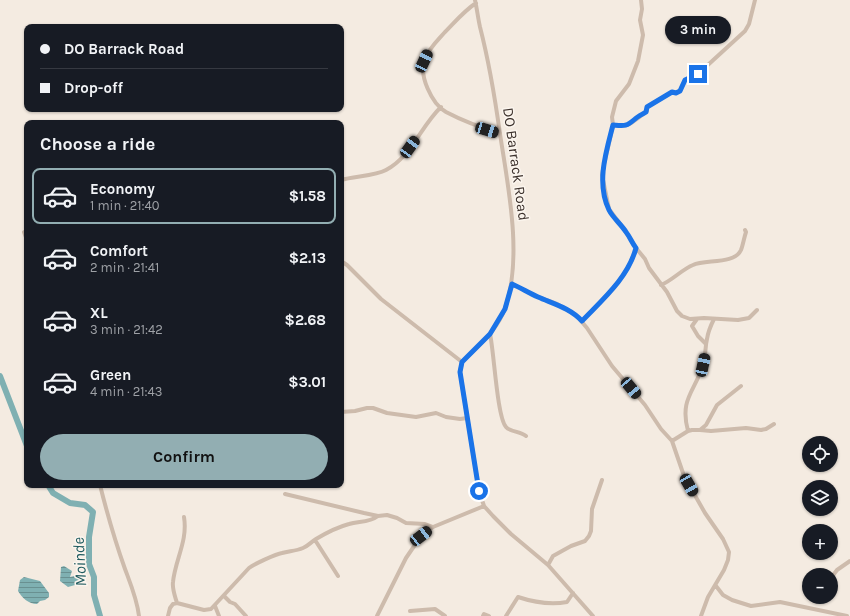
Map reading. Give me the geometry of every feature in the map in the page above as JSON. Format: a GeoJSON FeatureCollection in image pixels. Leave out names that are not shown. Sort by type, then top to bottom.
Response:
{"type":"FeatureCollection","features":[{"type":"Feature","properties":{"kind":"street"},"geometry":{"type":"LineString","coordinates":[[641,0],[642,9],[640,20],[643,35],[638,61],[629,84],[616,101],[612,117],[613,125],[602,175],[609,209],[662,285],[677,311],[682,316],[690,319],[746,319],[752,316],[757,310]]}},
{"type":"Feature","properties":{"kind":"street"},"geometry":{"type":"LineString","coordinates":[[613,125],[626,126],[631,124],[635,119],[646,112],[647,107],[650,104],[672,92],[676,93],[680,91],[685,80],[698,74],[745,31],[749,24],[756,0]]}},
{"type":"Feature","properties":{"kind":"street"},"geometry":{"type":"LineString","coordinates":[[475,2],[434,44],[424,61],[422,71],[424,82],[430,93],[445,111],[487,130],[500,133]]}},
{"type":"Feature","properties":{"kind":"street","name":"DO Barrack Road"},"geometry":{"type":"LineString","coordinates":[[462,362],[490,334],[505,309],[512,284],[512,219],[500,133],[475,2]]}},
{"type":"Feature","properties":{"kind":"street"},"geometry":{"type":"LineString","coordinates":[[344,179],[386,170],[405,154],[434,114],[441,107]]}},
{"type":"Feature","properties":{"kind":"street"},"geometry":{"type":"LineString","coordinates":[[662,285],[672,280],[692,265],[731,258],[737,255],[742,248],[742,242],[746,232],[745,230]]}},
{"type":"Feature","properties":{"kind":"street"},"geometry":{"type":"LineString","coordinates":[[582,321],[621,280],[636,248]]}},
{"type":"Feature","properties":{"kind":"street"},"geometry":{"type":"LineString","coordinates":[[344,263],[380,299],[462,362],[460,372],[467,418],[479,491],[484,506],[511,534],[548,565],[593,616]]}},
{"type":"Feature","properties":{"kind":"street"},"geometry":{"type":"LineString","coordinates":[[512,284],[567,309],[576,315],[582,321],[612,366],[672,441],[684,476],[705,513],[724,539],[729,552],[728,560],[716,586],[708,598],[701,616]]}},
{"type":"Feature","properties":{"kind":"street"},"geometry":{"type":"LineString","coordinates":[[697,319],[692,326],[698,336],[706,344]]}},
{"type":"Feature","properties":{"kind":"street"},"geometry":{"type":"LineString","coordinates":[[688,432],[685,413],[686,406],[688,398],[703,365],[708,333],[714,319]]}},
{"type":"Feature","properties":{"kind":"street"},"geometry":{"type":"LineString","coordinates":[[490,334],[493,345],[499,400],[504,423],[508,429],[520,432],[526,436]]}},
{"type":"Feature","properties":{"kind":"street"},"geometry":{"type":"LineString","coordinates":[[700,430],[706,426],[717,405],[741,386]]}},
{"type":"Feature","properties":{"kind":"street"},"geometry":{"type":"LineString","coordinates":[[344,412],[373,408],[387,413],[416,417],[436,413],[446,417],[460,419],[467,418]]}},
{"type":"Feature","properties":{"kind":"street"},"geometry":{"type":"LineString","coordinates":[[672,441],[692,430],[711,431],[746,428],[760,430],[766,429],[774,424]]}},
{"type":"Feature","properties":{"kind":"street"},"geometry":{"type":"LineString","coordinates":[[548,565],[553,556],[585,540],[589,536],[591,531],[592,509],[602,480]]}},
{"type":"Feature","properties":{"kind":"street"},"geometry":{"type":"LineString","coordinates":[[101,488],[113,534],[138,605],[139,616]]}},
{"type":"Feature","properties":{"kind":"street"},"geometry":{"type":"LineString","coordinates":[[285,494],[378,516],[387,515],[406,523],[425,524],[433,527]]}},
{"type":"Feature","properties":{"kind":"street"},"geometry":{"type":"LineString","coordinates":[[377,616],[412,547],[421,536],[433,527],[484,506]]}},
{"type":"Feature","properties":{"kind":"street"},"geometry":{"type":"LineString","coordinates":[[168,616],[170,608],[173,604],[177,603],[204,610],[211,609],[255,564],[281,553],[303,548],[332,531],[349,524],[367,522],[378,516]]}},
{"type":"Feature","properties":{"kind":"street"},"geometry":{"type":"LineString","coordinates":[[177,603],[173,582],[182,550],[185,523],[184,517]]}},
{"type":"Feature","properties":{"kind":"street"},"geometry":{"type":"LineString","coordinates":[[315,540],[338,576]]}},
{"type":"Feature","properties":{"kind":"street"},"geometry":{"type":"LineString","coordinates":[[838,569],[850,561]]}},
{"type":"Feature","properties":{"kind":"street"},"geometry":{"type":"LineString","coordinates":[[716,586],[724,595],[732,600],[751,606],[780,602],[847,616]]}},
{"type":"Feature","properties":{"kind":"street"},"geometry":{"type":"LineString","coordinates":[[506,616],[518,597],[536,601],[562,603],[567,602],[573,593]]}},
{"type":"Feature","properties":{"kind":"street"},"geometry":{"type":"LineString","coordinates":[[224,596],[230,602],[235,604],[246,616]]}},
{"type":"Feature","properties":{"kind":"street"},"geometry":{"type":"LineString","coordinates":[[215,606],[219,616]]}},
{"type":"Feature","properties":{"kind":"street"},"geometry":{"type":"LineString","coordinates":[[410,612],[435,609],[445,616]]}},
{"type":"Feature","properties":{"kind":"street"},"geometry":{"type":"LineString","coordinates":[[483,616],[484,614],[489,616]]}},
{"type":"Feature","properties":{"kind":"water"},"geometry":{"type":"Polygon","coordinates":[[[64,566],[72,571],[70,577],[78,575],[82,577],[82,580],[75,585],[68,587],[60,581],[61,567],[64,566]]]}},
{"type":"Feature","properties":{"kind":"water"},"geometry":{"type":"Polygon","coordinates":[[[24,577],[40,581],[49,593],[49,597],[37,604],[26,600],[18,591],[20,580],[24,577]]]}},
{"type":"Feature","properties":{"kind":"waterway","name":"Moinde"},"geometry":{"type":"LineString","coordinates":[[0,376],[24,438]]}},
{"type":"Feature","properties":{"kind":"waterway","name":"Moinde"},"geometry":{"type":"LineString","coordinates":[[50,488],[53,493],[70,503],[85,505],[93,512],[89,537],[89,564],[94,577],[94,595],[100,616]]}},
{"type":"Feature","properties":{"kind":"route"},"geometry":{"type":"LineString","coordinates":[[479,491],[460,372],[462,362],[494,329],[505,309],[512,284],[567,309],[582,321],[621,280],[636,248],[626,232],[612,215],[605,194],[602,175],[613,125],[626,126],[631,124],[635,119],[646,112],[647,107],[650,104],[672,92],[676,93],[680,91],[685,80],[698,74]]}}]}
